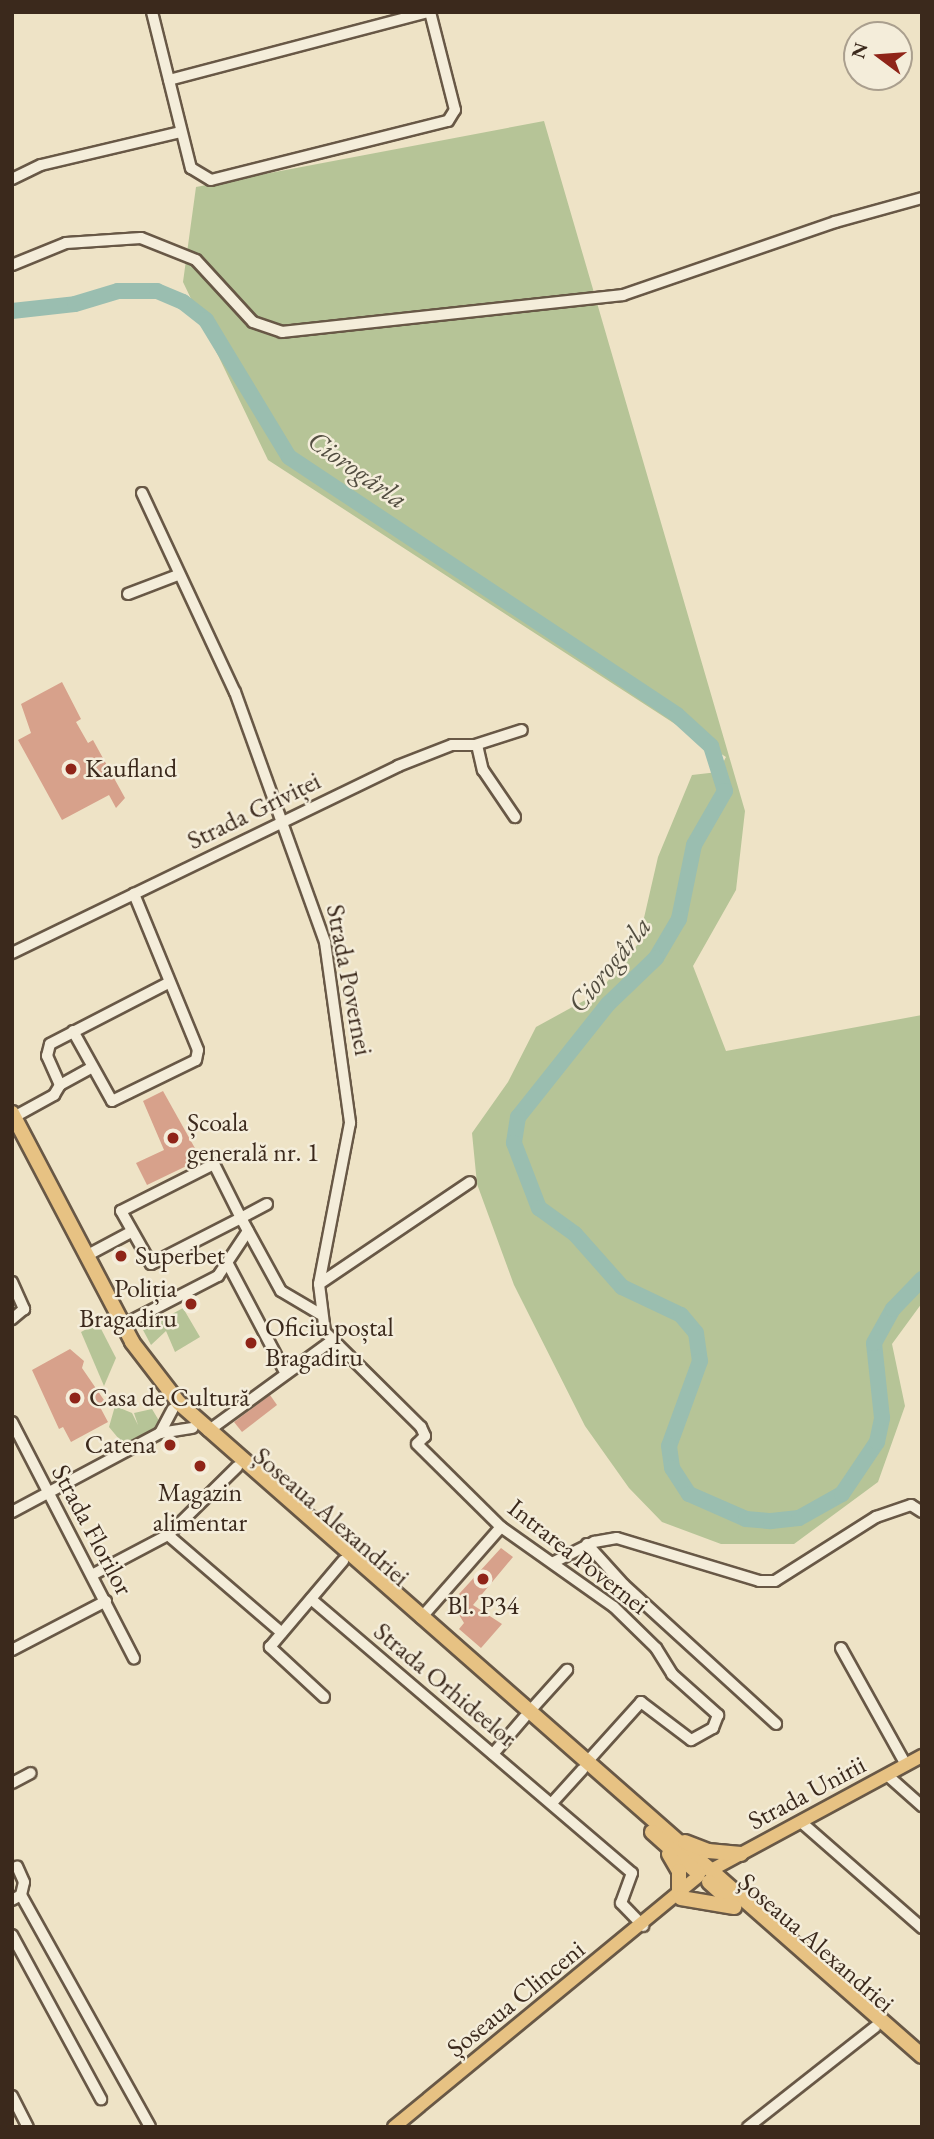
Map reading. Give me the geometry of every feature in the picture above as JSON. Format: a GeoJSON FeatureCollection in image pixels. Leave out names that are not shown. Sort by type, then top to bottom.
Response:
{"type":"FeatureCollection","features":[{"type":"Feature","properties":{"kind":"highway","name":"Șoseaua Alexandriei"},"geometry":{"type":"LineString","coordinates":[[13,1115],[122,1325],[164,1387],[208,1431],[421,1618],[706,1875],[922,2056]]}},
{"type":"Feature","properties":{"kind":"highway","name":"Șoseaua Alexandriei"},"geometry":{"type":"LineString","coordinates":[[12,1132],[130,1356],[173,1409],[343,1561],[527,1715]]}},
{"type":"Feature","properties":{"kind":"highway"},"geometry":{"type":"LineString","coordinates":[[665,1837],[708,1851],[741,1854]]}},
{"type":"Feature","properties":{"kind":"highway"},"geometry":{"type":"LineString","coordinates":[[665,1837],[679,1871],[680,1895],[738,1908]]}},
{"type":"Feature","properties":{"kind":"highway","name":"Șoseaua Alexandriei"},"geometry":{"type":"LineString","coordinates":[[706,1875],[738,1908],[922,2069]]}},
{"type":"Feature","properties":{"kind":"main road","name":"Strada Unirii"},"geometry":{"type":"LineString","coordinates":[[706,1875],[922,1756]]}},
{"type":"Feature","properties":{"kind":"main road","name":"Șoseaua Clinceni"},"geometry":{"type":"LineString","coordinates":[[394,2127],[706,1875]]}},
{"type":"Feature","properties":{"kind":"street"},"geometry":{"type":"LineString","coordinates":[[152,12],[181,132],[195,174],[211,180],[449,121],[455,110],[429,12],[169,80]]}},
{"type":"Feature","properties":{"kind":"street"},"geometry":{"type":"LineString","coordinates":[[12,179],[41,165],[181,132]]}},
{"type":"Feature","properties":{"kind":"street"},"geometry":{"type":"LineString","coordinates":[[12,265],[65,243],[141,238],[196,260],[253,323],[282,332],[623,295],[835,222],[922,198]]}},
{"type":"Feature","properties":{"kind":"street","name":"Strada Povernei"},"geometry":{"type":"LineString","coordinates":[[142,493],[178,575],[229,676],[324,937],[350,1106],[319,1284],[320,1314],[332,1339]]}},
{"type":"Feature","properties":{"kind":"street"},"geometry":{"type":"LineString","coordinates":[[128,594],[178,575]]}},
{"type":"Feature","properties":{"kind":"street","name":"Strada Griviței"},"geometry":{"type":"LineString","coordinates":[[12,953],[283,820],[436,750],[477,745],[522,730]]}},
{"type":"Feature","properties":{"kind":"street"},"geometry":{"type":"LineString","coordinates":[[477,745],[482,770],[515,817]]}},
{"type":"Feature","properties":{"kind":"street"},"geometry":{"type":"LineString","coordinates":[[73,1031],[107,1098],[114,1101],[192,1065],[197,1056],[134,894]]}},
{"type":"Feature","properties":{"kind":"street"},"geometry":{"type":"LineString","coordinates":[[60,1085],[47,1052],[73,1031],[168,983]]}},
{"type":"Feature","properties":{"kind":"street","name":"Șoseaua Alexandriei"},"geometry":{"type":"LineString","coordinates":[[13,1115],[54,1095],[60,1085],[91,1069]]}},
{"type":"Feature","properties":{"kind":"street"},"geometry":{"type":"LineString","coordinates":[[267,1204],[242,1218],[151,1264],[131,1231],[123,1206],[214,1164],[242,1218],[248,1231],[284,1294],[320,1314]]}},
{"type":"Feature","properties":{"kind":"street"},"geometry":{"type":"LineString","coordinates":[[319,1284],[470,1182]]}},
{"type":"Feature","properties":{"kind":"street"},"geometry":{"type":"LineString","coordinates":[[86,1256],[131,1231]]}},
{"type":"Feature","properties":{"kind":"street"},"geometry":{"type":"LineString","coordinates":[[122,1325],[218,1276],[248,1231]]}},
{"type":"Feature","properties":{"kind":"street"},"geometry":{"type":"LineString","coordinates":[[228,1264],[286,1374]]}},
{"type":"Feature","properties":{"kind":"street"},"geometry":{"type":"LineString","coordinates":[[12,1282],[24,1309],[12,1319]]}},
{"type":"Feature","properties":{"kind":"street"},"geometry":{"type":"LineString","coordinates":[[208,1431],[332,1339]]}},
{"type":"Feature","properties":{"kind":"street","name":"Intrarea Povernei"},"geometry":{"type":"LineString","coordinates":[[332,1339],[425,1436],[417,1444],[501,1527],[614,1607],[656,1648],[673,1674],[718,1715],[713,1728],[691,1740],[641,1702],[584,1766]]}},
{"type":"Feature","properties":{"kind":"street"},"geometry":{"type":"LineString","coordinates":[[160,1433],[173,1409]]}},
{"type":"Feature","properties":{"kind":"street","name":"Strada Florilor"},"geometry":{"type":"LineString","coordinates":[[12,1422],[134,1658]]}},
{"type":"Feature","properties":{"kind":"street"},"geometry":{"type":"LineString","coordinates":[[12,1512],[160,1433],[193,1428]]}},
{"type":"Feature","properties":{"kind":"street"},"geometry":{"type":"LineString","coordinates":[[92,1575],[168,1535],[206,1503],[237,1467]]}},
{"type":"Feature","properties":{"kind":"street"},"geometry":{"type":"LineString","coordinates":[[554,1562],[587,1544],[631,1540],[766,1582],[790,1576],[876,1517],[911,1505],[922,1512]]}},
{"type":"Feature","properties":{"kind":"street"},"geometry":{"type":"LineString","coordinates":[[421,1618],[501,1527]]}},
{"type":"Feature","properties":{"kind":"street"},"geometry":{"type":"LineString","coordinates":[[168,1535],[282,1633]]}},
{"type":"Feature","properties":{"kind":"street"},"geometry":{"type":"LineString","coordinates":[[587,1544],[776,1724]]}},
{"type":"Feature","properties":{"kind":"street"},"geometry":{"type":"LineString","coordinates":[[324,1697],[271,1651],[282,1633],[343,1561]]}},
{"type":"Feature","properties":{"kind":"street","name":"Strada Orhideelor"},"geometry":{"type":"LineString","coordinates":[[311,1599],[632,1873],[621,1903],[643,1926]]}},
{"type":"Feature","properties":{"kind":"street"},"geometry":{"type":"LineString","coordinates":[[12,1650],[106,1601]]}},
{"type":"Feature","properties":{"kind":"street"},"geometry":{"type":"LineString","coordinates":[[841,1648],[906,1765]]}},
{"type":"Feature","properties":{"kind":"street"},"geometry":{"type":"LineString","coordinates":[[493,1754],[566,1670]]}},
{"type":"Feature","properties":{"kind":"street"},"geometry":{"type":"LineString","coordinates":[[552,1803],[584,1766]]}},
{"type":"Feature","properties":{"kind":"street"},"geometry":{"type":"LineString","coordinates":[[12,1783],[31,1773]]}},
{"type":"Feature","properties":{"kind":"street"},"geometry":{"type":"LineString","coordinates":[[887,1775],[922,1806]]}},
{"type":"Feature","properties":{"kind":"street"},"geometry":{"type":"LineString","coordinates":[[801,1822],[922,1928]]}},
{"type":"Feature","properties":{"kind":"street"},"geometry":{"type":"LineString","coordinates":[[17,1866],[24,1882],[17,1897],[150,2127]]}},
{"type":"Feature","properties":{"kind":"street"},"geometry":{"type":"LineString","coordinates":[[12,1935],[101,2099]]}},
{"type":"Feature","properties":{"kind":"street"},"geometry":{"type":"LineString","coordinates":[[748,2127],[875,2027]]}},
{"type":"Feature","properties":{"kind":"street"},"geometry":{"type":"LineString","coordinates":[[12,2096],[28,2127]]}},
{"type":"Feature","properties":{"kind":"green space"},"geometry":{"type":"Polygon","coordinates":[[[544,121],[745,811],[736,890],[693,966],[726,1051],[922,1015],[922,1303],[892,1344],[905,1406],[878,1482],[794,1544],[721,1544],[662,1522],[629,1488],[585,1426],[514,1285],[477,1184],[472,1133],[508,1082],[536,1027],[598,993],[638,944],[658,857],[692,775],[718,772],[726,757],[268,460],[183,282],[196,187],[544,121]]]}},
{"type":"Feature","properties":{"kind":"green space"},"geometry":{"type":"Polygon","coordinates":[[[183,1308],[200,1337],[175,1352],[166,1331],[151,1345],[143,1330],[183,1308]]]}},
{"type":"Feature","properties":{"kind":"green space"},"geometry":{"type":"Polygon","coordinates":[[[98,1323],[116,1358],[104,1386],[81,1332],[98,1323]]]}},
{"type":"Feature","properties":{"kind":"green space"},"geometry":{"type":"Polygon","coordinates":[[[115,1406],[132,1413],[138,1425],[134,1413],[152,1409],[161,1424],[124,1445],[109,1427],[115,1406]]]}},
{"type":"Feature","properties":{"kind":"building","name":"Kaufland"},"geometry":{"type":"Polygon","coordinates":[[[62,682],[81,719],[76,722],[88,743],[93,740],[125,798],[116,808],[109,795],[62,820],[18,740],[31,733],[21,704],[62,682]]]}},
{"type":"Feature","properties":{"kind":"building","name":"Școala generală nr. 1"},"geometry":{"type":"Polygon","coordinates":[[[163,1091],[201,1159],[147,1185],[136,1163],[164,1150],[143,1101],[163,1091]]]}},
{"type":"Feature","properties":{"kind":"building","name":"Casa de Cultură"},"geometry":{"type":"Polygon","coordinates":[[[70,1349],[84,1361],[82,1368],[106,1403],[100,1407],[108,1422],[71,1442],[63,1427],[59,1429],[32,1370],[70,1349]]]}},
{"type":"Feature","properties":{"kind":"building"},"geometry":{"type":"Polygon","coordinates":[[[270,1395],[277,1405],[242,1432],[234,1422],[270,1395]]]}},
{"type":"Feature","properties":{"kind":"building"},"geometry":{"type":"Polygon","coordinates":[[[501,1548],[513,1557],[473,1605],[502,1624],[481,1648],[459,1629],[464,1623],[458,1613],[467,1601],[459,1594],[501,1548]]]}},
{"type":"Feature","properties":{"kind":"waterway","name":"Ciorogârla"},"geometry":{"type":"LineString","coordinates":[[12,311],[75,304],[118,291],[157,291],[183,302],[206,320],[289,457],[677,715],[711,746],[725,791],[694,845],[679,919],[656,958],[608,1004],[518,1117],[514,1143],[539,1208],[575,1234],[622,1287],[681,1315],[696,1333],[700,1361],[669,1446],[672,1468],[689,1494],[746,1519],[771,1521],[799,1518],[842,1494],[877,1442],[882,1418],[874,1343],[893,1309],[922,1279]]}},
{"type":"Feature","properties":{"kind":"place","name":"Kaufland"},"geometry":{"type":"Point","coordinates":[71,769]}},
{"type":"Feature","properties":{"kind":"place","name":"Școala generală nr. 1"},"geometry":{"type":"Point","coordinates":[173,1138]}},
{"type":"Feature","properties":{"kind":"place","name":"Superbet"},"geometry":{"type":"Point","coordinates":[121,1256]}},
{"type":"Feature","properties":{"kind":"place","name":"Poliția Bragadiru"},"geometry":{"type":"Point","coordinates":[191,1304]}},
{"type":"Feature","properties":{"kind":"place","name":"Oficiu poștal Bragadiru"},"geometry":{"type":"Point","coordinates":[251,1343]}},
{"type":"Feature","properties":{"kind":"place","name":"Casa de Cultură"},"geometry":{"type":"Point","coordinates":[75,1398]}},
{"type":"Feature","properties":{"kind":"place","name":"Catena"},"geometry":{"type":"Point","coordinates":[170,1445]}},
{"type":"Feature","properties":{"kind":"place","name":"Magazin alimentar"},"geometry":{"type":"Point","coordinates":[200,1466]}},
{"type":"Feature","properties":{"kind":"place","name":"Bl. P34"},"geometry":{"type":"Point","coordinates":[483,1579]}}]}
